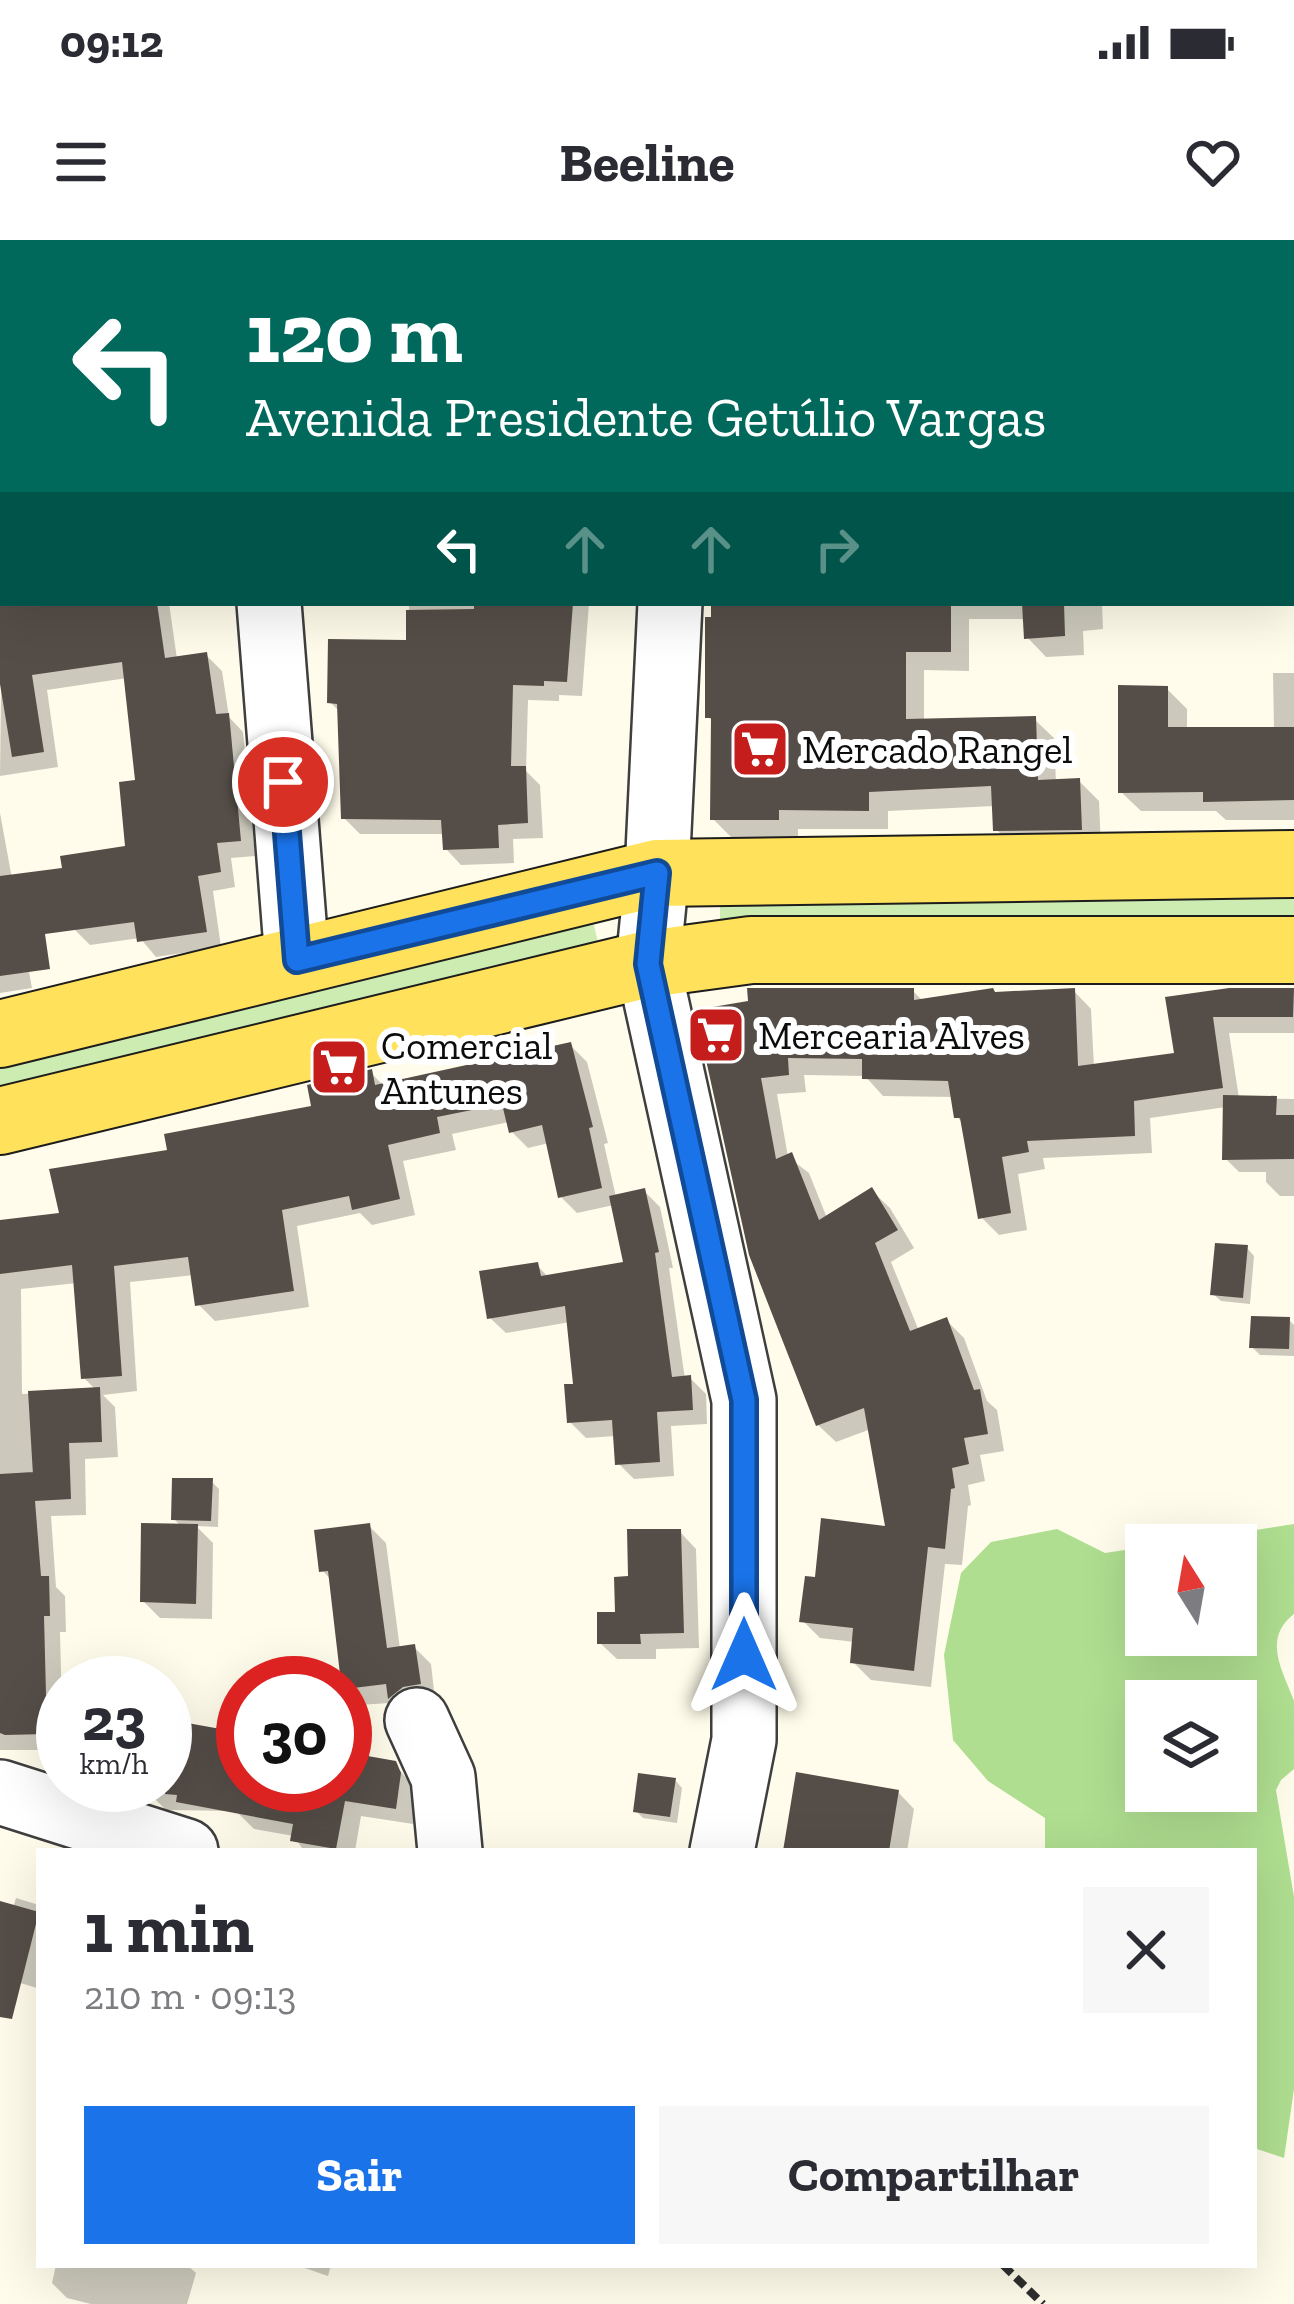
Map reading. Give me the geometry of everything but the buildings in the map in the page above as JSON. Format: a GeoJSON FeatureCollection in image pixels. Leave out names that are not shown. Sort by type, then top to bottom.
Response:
{"type":"FeatureCollection","features":[{"type":"Feature","properties":{"kind":"main road"},"geometry":{"type":"LineString","coordinates":[[0,1034],[657,873],[1294,864]]}},
{"type":"Feature","properties":{"kind":"main road"},"geometry":{"type":"LineString","coordinates":[[0,1121],[648,964],[751,950],[1294,950]]}},
{"type":"Feature","properties":{"kind":"street"},"geometry":{"type":"LineString","coordinates":[[269,606],[297,960]]}},
{"type":"Feature","properties":{"kind":"street"},"geometry":{"type":"LineString","coordinates":[[670,606],[648,964],[744,1400],[744,1740],[723,1848]]}},
{"type":"Feature","properties":{"kind":"street"},"geometry":{"type":"LineString","coordinates":[[417,1720],[443,1777],[450,1848]]}},
{"type":"Feature","properties":{"kind":"street"},"geometry":{"type":"LineString","coordinates":[[0,1792],[177,1848]]}},
{"type":"Feature","properties":{"kind":"path"},"geometry":{"type":"LineString","coordinates":[[1006,2268],[1043,2304]]}},
{"type":"Feature","properties":{"kind":"green space"},"geometry":{"type":"Polygon","coordinates":[[[1294,895],[1294,922],[720,927],[720,901],[1294,895]]]}},
{"type":"Feature","properties":{"kind":"green space"},"geometry":{"type":"Polygon","coordinates":[[[592,917],[598,942],[0,1092],[0,1065],[592,917]]]}},
{"type":"Feature","properties":{"kind":"green space"},"geometry":{"type":"Polygon","coordinates":[[[1294,1524],[1294,1614],[1284,1624],[1277,1645],[1294,1701],[1294,1769],[1276,1790],[1294,1897],[1294,2089],[1284,2158],[1257,2149],[1257,1848],[1045,1848],[1045,1818],[988,1781],[953,1740],[944,1655],[961,1573],[991,1542],[1057,1529],[1105,1553],[1125,1550],[1125,1656],[1257,1656],[1257,1530],[1294,1524]]]}},
{"type":"Feature","properties":{"kind":"place","name":"Mercado Rangel"},"geometry":{"type":"Point","coordinates":[760,749]}},
{"type":"Feature","properties":{"kind":"place","name":"Mercearia Alves"},"geometry":{"type":"Point","coordinates":[716,1035]}},
{"type":"Feature","properties":{"kind":"place","name":"Comercial Antunes"},"geometry":{"type":"Point","coordinates":[339,1067]}},
{"type":"Feature","properties":{"kind":"route"},"geometry":{"type":"LineString","coordinates":[[283,782],[297,960],[657,873],[648,964],[744,1400],[744,1655]]}}]}
